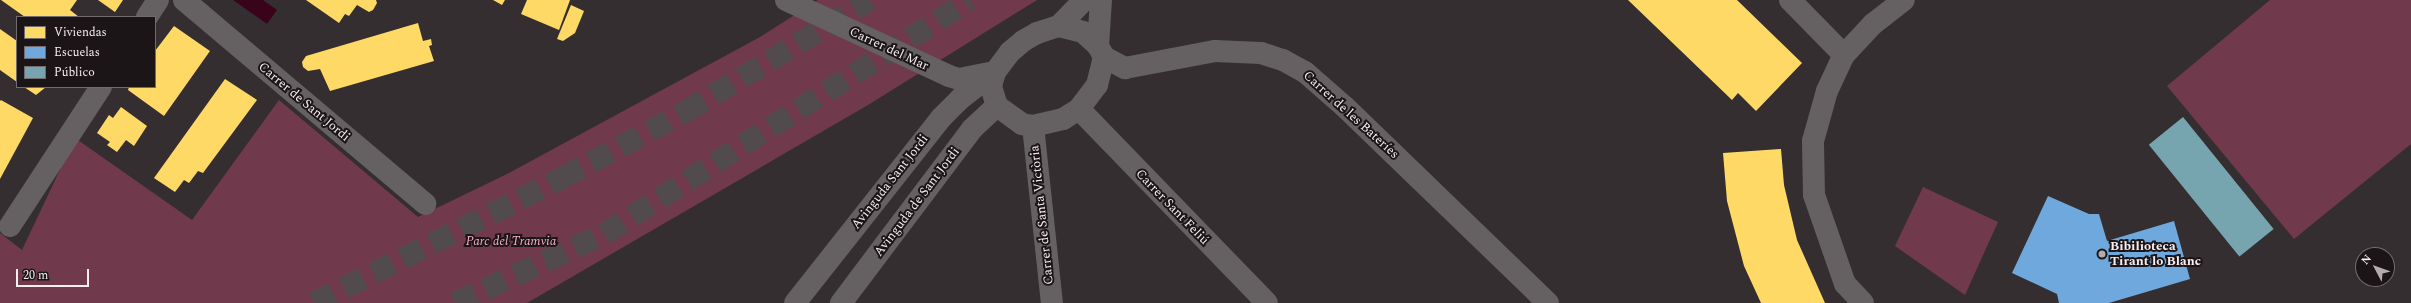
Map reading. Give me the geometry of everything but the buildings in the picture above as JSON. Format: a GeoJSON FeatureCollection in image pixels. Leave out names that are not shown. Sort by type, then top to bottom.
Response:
{"type":"FeatureCollection","features":[{"type":"Feature","properties":{"kind":"street"},"geometry":{"type":"LineString","coordinates":[[148,16],[158,0]]}},
{"type":"Feature","properties":{"kind":"street","name":"Carrer de Sant Jordi"},"geometry":{"type":"LineString","coordinates":[[184,0],[424,204]]}},
{"type":"Feature","properties":{"kind":"street","name":"Carrer del Mar"},"geometry":{"type":"LineString","coordinates":[[786,0],[949,76],[959,79],[995,72]]}},
{"type":"Feature","properties":{"kind":"street"},"geometry":{"type":"LineString","coordinates":[[1084,0],[1059,26],[1037,33],[1023,41],[1010,52],[995,72],[991,86],[997,106],[1010,118],[1032,126],[1057,121],[1079,109],[1096,85],[1101,52],[1101,0]]}},
{"type":"Feature","properties":{"kind":"street"},"geometry":{"type":"LineString","coordinates":[[1790,0],[1844,56]]}},
{"type":"Feature","properties":{"kind":"street"},"geometry":{"type":"LineString","coordinates":[[1863,303],[1845,284],[1814,195],[1813,141],[1827,91],[1844,56],[1873,24],[1904,0]]}},
{"type":"Feature","properties":{"kind":"street"},"geometry":{"type":"LineString","coordinates":[[1059,26],[1083,32],[1101,52]]}},
{"type":"Feature","properties":{"kind":"street","name":"Carrer de les Bateríes"},"geometry":{"type":"LineString","coordinates":[[1101,52],[1126,68],[1215,51],[1261,53],[1283,60],[1305,72],[1345,107],[1548,303]]}},
{"type":"Feature","properties":{"kind":"street","name":"Avinguda Sant Jordi"},"geometry":{"type":"LineString","coordinates":[[795,303],[941,118],[960,99],[995,72]]}},
{"type":"Feature","properties":{"kind":"street"},"geometry":{"type":"LineString","coordinates":[[10,226],[100,88]]}},
{"type":"Feature","properties":{"kind":"street","name":"Avinguda de Sant Jordi"},"geometry":{"type":"LineString","coordinates":[[841,303],[972,129],[997,106]]}},
{"type":"Feature","properties":{"kind":"street","name":"Carrer Sant Feliú"},"geometry":{"type":"LineString","coordinates":[[1079,109],[1267,303]]}},
{"type":"Feature","properties":{"kind":"street","name":"Carrer de Santa Victòria"},"geometry":{"type":"LineString","coordinates":[[1032,126],[1052,303]]}},
{"type":"Feature","properties":{"kind":"green space","name":"Parc del Tramvia"},"geometry":{"type":"Polygon","coordinates":[[[818,0],[1037,0],[868,105],[527,303],[0,303],[0,233],[22,250],[75,138],[192,220],[279,100],[418,217],[505,175],[760,37],[818,0]]]}},
{"type":"Feature","properties":{"kind":"green space"},"geometry":{"type":"Polygon","coordinates":[[[2270,0],[2411,0],[2411,144],[2294,239],[2167,86],[2270,0]]]}},
{"type":"Feature","properties":{"kind":"green space"},"geometry":{"type":"Polygon","coordinates":[[[1923,187],[1998,222],[1965,295],[1895,246],[1923,187]]]}},
{"type":"Feature","properties":{"kind":"shaded area"},"geometry":{"type":"Polygon","coordinates":[[[233,0],[263,0],[277,10],[267,24],[233,0]]]}},
{"type":"Feature","properties":{"kind":"tunnel"},"geometry":{"type":"LineString","coordinates":[[314,303],[562,178],[685,112],[870,0]]}},
{"type":"Feature","properties":{"kind":"tunnel"},"geometry":{"type":"LineString","coordinates":[[455,303],[604,234],[970,0]]}},
{"type":"Feature","properties":{"kind":"place","name":"Bibilioteca Tirant lo Blanc"},"geometry":{"type":"Point","coordinates":[2102,254]}}]}
